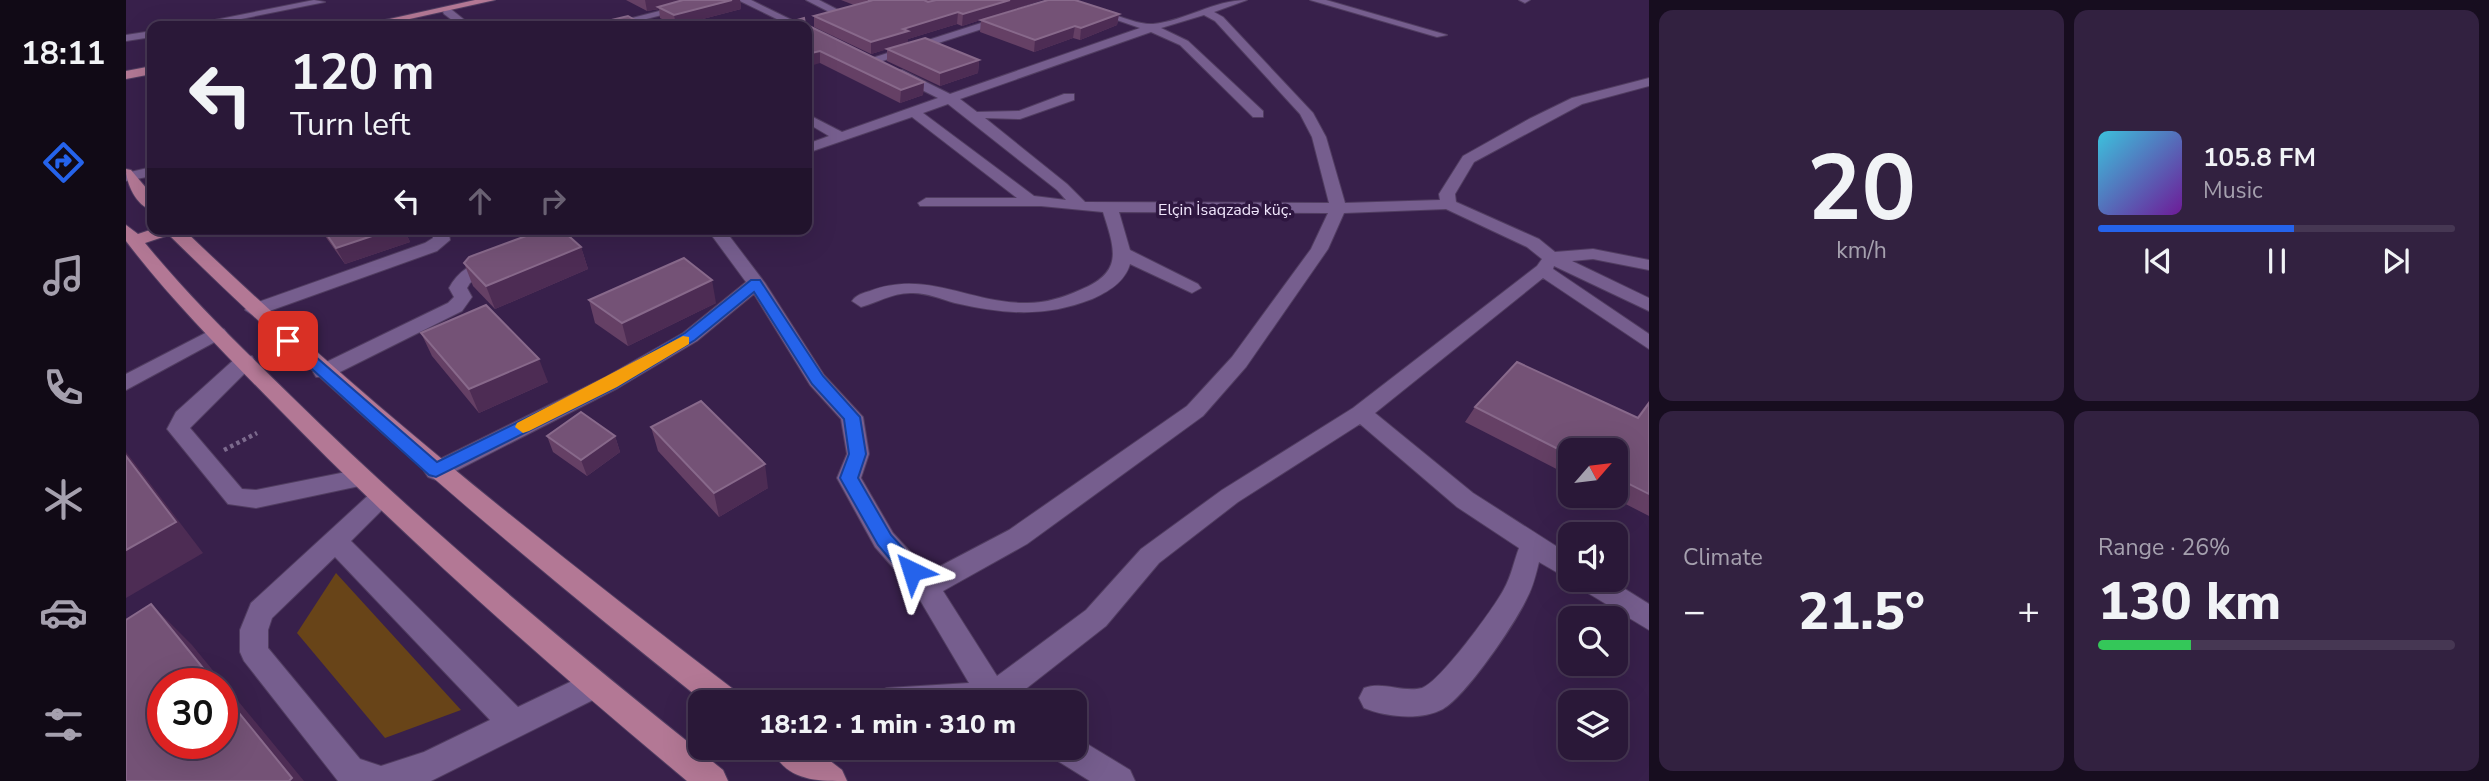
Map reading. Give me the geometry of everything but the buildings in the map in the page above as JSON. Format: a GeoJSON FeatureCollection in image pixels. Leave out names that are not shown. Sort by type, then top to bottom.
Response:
{"type":"FeatureCollection","features":[{"type":"Feature","properties":{"kind":"main road"},"geometry":{"type":"LineString","coordinates":[[387,21],[490,0]]}},
{"type":"Feature","properties":{"kind":"main road"},"geometry":{"type":"LineString","coordinates":[[406,21],[506,0]]}},
{"type":"Feature","properties":{"kind":"main road"},"geometry":{"type":"LineString","coordinates":[[128,79],[147,73]]}},
{"type":"Feature","properties":{"kind":"main road"},"geometry":{"type":"LineString","coordinates":[[128,175],[147,199]]}},
{"type":"Feature","properties":{"kind":"main road"},"geometry":{"type":"LineString","coordinates":[[177,235],[254,310],[436,471],[712,690]]}},
{"type":"Feature","properties":{"kind":"main road"},"geometry":{"type":"LineString","coordinates":[[130,236],[217,333],[371,487],[593,685],[712,781]]}},
{"type":"Feature","properties":{"kind":"main road"},"geometry":{"type":"LineString","coordinates":[[810,760],[831,781]]}},
{"type":"Feature","properties":{"kind":"street"},"geometry":{"type":"LineString","coordinates":[[627,21],[715,0]]}},
{"type":"Feature","properties":{"kind":"street"},"geometry":{"type":"LineString","coordinates":[[743,0],[788,21]]}},
{"type":"Feature","properties":{"kind":"street"},"geometry":{"type":"LineString","coordinates":[[811,0],[843,15]]}},
{"type":"Feature","properties":{"kind":"street"},"geometry":{"type":"LineString","coordinates":[[812,147],[1151,28],[1242,0]]}},
{"type":"Feature","properties":{"kind":"street"},"geometry":{"type":"LineString","coordinates":[[1315,0],[1441,35]]}},
{"type":"Feature","properties":{"kind":"street"},"geometry":{"type":"LineString","coordinates":[[1061,1],[1151,28],[1184,43],[1258,114]]}},
{"type":"Feature","properties":{"kind":"street"},"geometry":{"type":"LineString","coordinates":[[218,21],[320,2]]}},
{"type":"Feature","properties":{"kind":"street"},"geometry":{"type":"LineString","coordinates":[[448,12],[460,21]]}},
{"type":"Feature","properties":{"kind":"street"},"geometry":{"type":"LineString","coordinates":[[926,587],[1018,537],[1195,411],[1239,362],[1319,249],[1338,208],[1319,137],[1306,113],[1219,19],[1206,12]]}},
{"type":"Feature","properties":{"kind":"street"},"geometry":{"type":"LineString","coordinates":[[1018,14],[867,58],[950,99],[975,116],[1062,187],[1081,207]]}},
{"type":"Feature","properties":{"kind":"street"},"geometry":{"type":"LineString","coordinates":[[635,19],[639,21]]}},
{"type":"Feature","properties":{"kind":"street"},"geometry":{"type":"LineString","coordinates":[[126,38],[147,34]]}},
{"type":"Feature","properties":{"kind":"street"},"geometry":{"type":"LineString","coordinates":[[1649,82],[1577,101],[1468,159],[1447,194],[1448,204],[1533,243],[1547,264],[1649,343]]}},
{"type":"Feature","properties":{"kind":"street"},"geometry":{"type":"LineString","coordinates":[[975,116],[993,113],[1020,115],[1069,97]]}},
{"type":"Feature","properties":{"kind":"street"},"geometry":{"type":"LineString","coordinates":[[914,112],[1036,203]]}},
{"type":"Feature","properties":{"kind":"street"},"geometry":{"type":"LineString","coordinates":[[812,121],[840,137]]}},
{"type":"Feature","properties":{"kind":"street"},"geometry":{"type":"LineString","coordinates":[[128,175],[147,172]]}},
{"type":"Feature","properties":{"kind":"street","name":"Elçin İsaqzadə küç."},"geometry":{"type":"LineString","coordinates":[[926,204],[1036,203],[1110,209],[1338,208],[1448,204]]}},
{"type":"Feature","properties":{"kind":"street"},"geometry":{"type":"LineString","coordinates":[[861,301],[891,288],[915,287],[1011,310],[1058,307],[1099,289],[1123,267],[1125,254],[1110,209]]}},
{"type":"Feature","properties":{"kind":"street"},"geometry":{"type":"LineString","coordinates":[[254,310],[431,247],[442,240],[441,235]]}},
{"type":"Feature","properties":{"kind":"street"},"geometry":{"type":"LineString","coordinates":[[323,372],[455,307],[463,298],[458,288],[462,280],[473,271],[561,235]]}},
{"type":"Feature","properties":{"kind":"street"},"geometry":{"type":"LineString","coordinates":[[720,235],[756,283],[817,380],[852,417],[858,454],[849,478],[884,540],[926,587],[991,690]]}},
{"type":"Feature","properties":{"kind":"street"},"geometry":{"type":"LineString","coordinates":[[1125,254],[1192,288]]}},
{"type":"Feature","properties":{"kind":"street"},"geometry":{"type":"LineString","coordinates":[[1008,690],[1096,618],[1150,556],[1230,496],[1361,413],[1547,264],[1593,254],[1649,265]]}},
{"type":"Feature","properties":{"kind":"street"},"geometry":{"type":"LineString","coordinates":[[1547,264],[1649,304]]}},
{"type":"Feature","properties":{"kind":"street"},"geometry":{"type":"LineString","coordinates":[[436,471],[634,370],[690,337],[756,283]]}},
{"type":"Feature","properties":{"kind":"street"},"geometry":{"type":"LineString","coordinates":[[126,383],[217,333]]}},
{"type":"Feature","properties":{"kind":"street"},"geometry":{"type":"LineString","coordinates":[[245,361],[184,417],[178,429],[236,498],[256,499],[371,487]]}},
{"type":"Feature","properties":{"kind":"street"},"geometry":{"type":"LineString","coordinates":[[1361,413],[1465,500],[1558,561]]}},
{"type":"Feature","properties":{"kind":"street"},"geometry":{"type":"LineString","coordinates":[[371,487],[335,541],[261,611],[254,630],[254,652],[350,771],[381,781],[429,766],[593,685]]}},
{"type":"Feature","properties":{"kind":"street"},"geometry":{"type":"LineString","coordinates":[[335,541],[514,724]]}},
{"type":"Feature","properties":{"kind":"street"},"geometry":{"type":"LineString","coordinates":[[1374,698],[1416,703],[1433,698],[1453,683],[1516,594],[1532,545]]}},
{"type":"Feature","properties":{"kind":"street"},"geometry":{"type":"LineString","coordinates":[[1608,592],[1649,618]]}},
{"type":"Feature","properties":{"kind":"street"},"geometry":{"type":"LineString","coordinates":[[1085,760],[1119,781]]}},
{"type":"Feature","properties":{"kind":"path"},"geometry":{"type":"LineString","coordinates":[[205,460],[257,433]]}},
{"type":"Feature","properties":{"kind":"shaded area"},"geometry":{"type":"Polygon","coordinates":[[[336,573],[461,710],[385,738],[297,633],[336,573]]]}},
{"type":"Feature","properties":{"kind":"slow traffic"},"geometry":{"type":"LineString","coordinates":[[523,427],[611,383],[683,341]]}},
{"type":"Feature","properties":{"kind":"route"},"geometry":{"type":"LineString","coordinates":[[288,341],[436,471],[611,383],[690,337],[756,283],[817,380],[852,417],[858,454],[849,478],[884,540],[912,571]]}}]}
